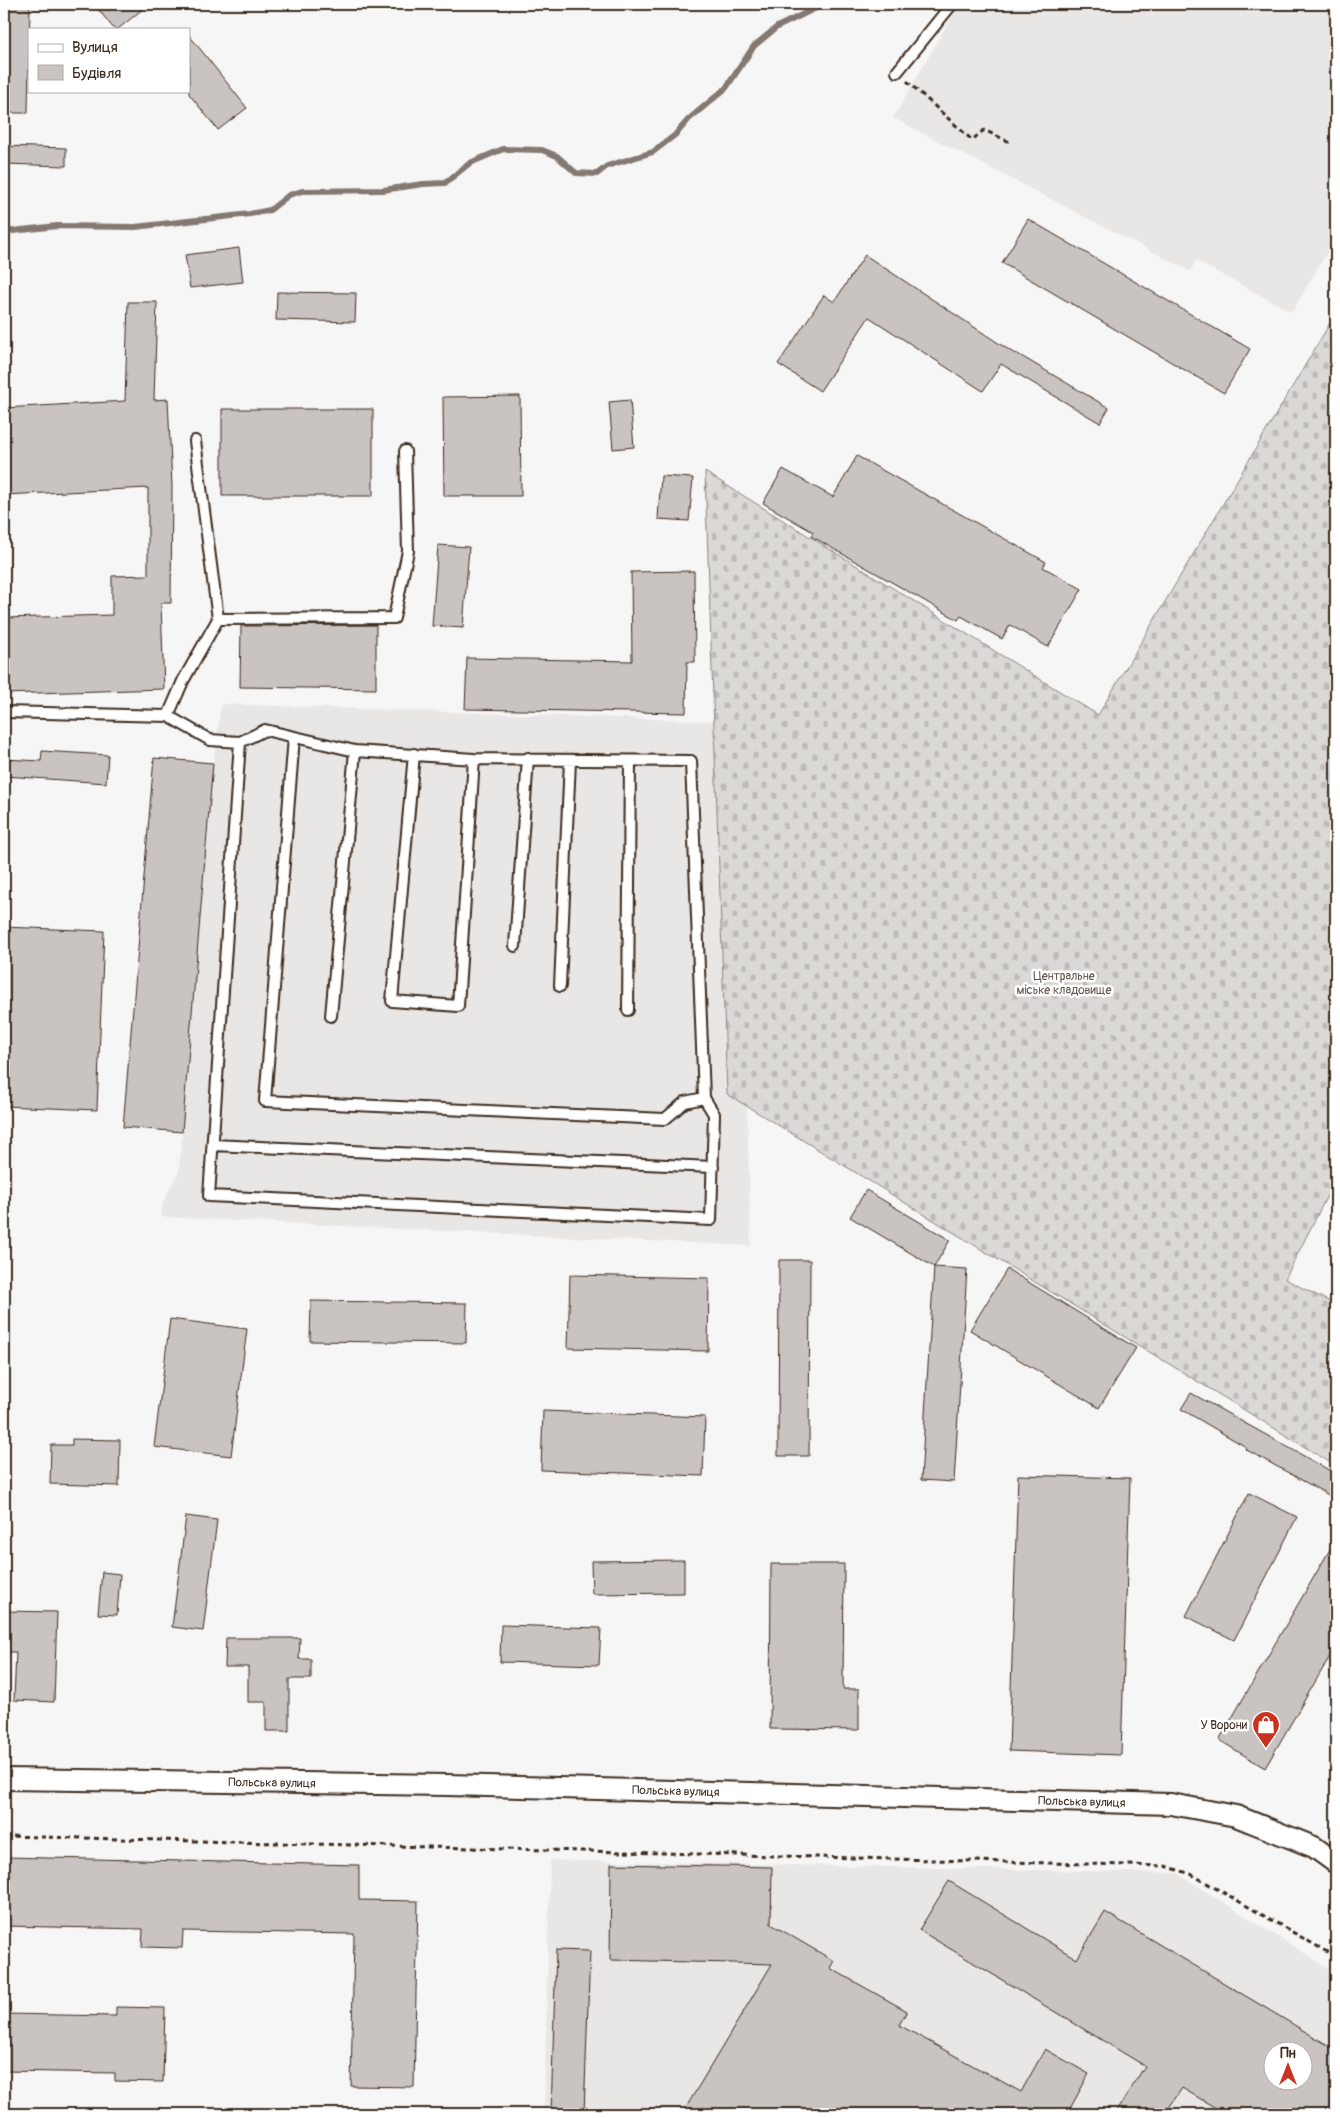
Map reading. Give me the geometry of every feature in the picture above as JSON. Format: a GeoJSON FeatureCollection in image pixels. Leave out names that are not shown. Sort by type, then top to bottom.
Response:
{"type":"FeatureCollection","features":[{"type":"Feature","properties":{"kind":"street","name":"Польська вулиця"},"geometry":{"type":"LineString","coordinates":[[4,1779],[462,1786],[1171,1804],[1236,1816],[1314,1847],[1336,1863]]}},
{"type":"Feature","properties":{"kind":"lane"},"geometry":{"type":"LineString","coordinates":[[897,72],[952,4]]}},
{"type":"Feature","properties":{"kind":"lane"},"geometry":{"type":"LineString","coordinates":[[168,716],[183,681],[218,619],[195,441]]}},
{"type":"Feature","properties":{"kind":"lane"},"geometry":{"type":"LineString","coordinates":[[218,619],[394,618],[408,551],[405,451]]}},
{"type":"Feature","properties":{"kind":"lane"},"geometry":{"type":"LineString","coordinates":[[4,712],[168,716],[210,740],[240,742],[265,730],[355,752],[414,754],[474,760],[528,758],[691,761],[704,1098],[714,1114],[711,1220],[209,1196],[240,742]]}},
{"type":"Feature","properties":{"kind":"lane"},"geometry":{"type":"LineString","coordinates":[[294,737],[265,1101],[665,1119],[685,1102],[704,1098]]}},
{"type":"Feature","properties":{"kind":"lane"},"geometry":{"type":"LineString","coordinates":[[331,1016],[355,752]]}},
{"type":"Feature","properties":{"kind":"lane"},"geometry":{"type":"LineString","coordinates":[[414,754],[392,1001],[458,1006],[474,760]]}},
{"type":"Feature","properties":{"kind":"lane"},"geometry":{"type":"LineString","coordinates":[[515,946],[528,758]]}},
{"type":"Feature","properties":{"kind":"lane"},"geometry":{"type":"LineString","coordinates":[[560,986],[570,760]]}},
{"type":"Feature","properties":{"kind":"lane"},"geometry":{"type":"LineString","coordinates":[[628,1010],[630,761]]}},
{"type":"Feature","properties":{"kind":"lane"},"geometry":{"type":"LineString","coordinates":[[213,1145],[712,1167]]}},
{"type":"Feature","properties":{"kind":"path"},"geometry":{"type":"LineString","coordinates":[[897,72],[972,140],[984,130],[1012,143]]}},
{"type":"Feature","properties":{"kind":"path"},"geometry":{"type":"LineString","coordinates":[[4,1836],[1165,1866],[1191,1874],[1336,1957]]}},
{"type":"Feature","properties":{"kind":"shaded area"},"geometry":{"type":"Polygon","coordinates":[[[959,4],[1336,4],[1336,237],[1292,312],[1196,261],[1190,271],[893,118],[959,4]]]}},
{"type":"Feature","properties":{"kind":"shaded area"},"geometry":{"type":"Polygon","coordinates":[[[221,704],[714,721],[727,1094],[747,1106],[751,1246],[161,1217],[163,1202],[179,1171],[213,763],[221,704]]]}},
{"type":"Feature","properties":{"kind":"shaded area"},"geometry":{"type":"Polygon","coordinates":[[[550,1860],[1177,1873],[1336,1973],[1336,2114],[544,2114],[550,1860]]]}},
{"type":"Feature","properties":{"kind":"green space","name":"Центральне міське кладовище"},"geometry":{"type":"Polygon","coordinates":[[[1336,313],[1336,1178],[1285,1279],[1336,1305],[1336,1466],[727,1094],[705,472],[1098,715],[1336,313]]]}},
{"type":"Feature","properties":{"kind":"building"},"geometry":{"type":"Polygon","coordinates":[[[4,4],[30,4],[30,28],[28,28],[28,113],[4,113],[4,4]]]}},
{"type":"Feature","properties":{"kind":"building"},"geometry":{"type":"Polygon","coordinates":[[[94,4],[149,4],[119,28],[113,28],[94,4]]]}},
{"type":"Feature","properties":{"kind":"building"},"geometry":{"type":"Polygon","coordinates":[[[190,36],[247,108],[218,130],[189,94],[190,36]]]}},
{"type":"Feature","properties":{"kind":"building"},"geometry":{"type":"Polygon","coordinates":[[[4,146],[66,148],[66,166],[4,164],[4,146]]]}},
{"type":"Feature","properties":{"kind":"building"},"geometry":{"type":"Polygon","coordinates":[[[1028,219],[1250,349],[1224,393],[1002,263],[1028,219]]]}},
{"type":"Feature","properties":{"kind":"building"},"geometry":{"type":"Polygon","coordinates":[[[239,248],[243,282],[190,288],[185,255],[239,248]]]}},
{"type":"Feature","properties":{"kind":"building"},"geometry":{"type":"Polygon","coordinates":[[[865,255],[1015,354],[1109,408],[1100,423],[1001,364],[983,391],[869,317],[820,391],[778,364],[824,295],[834,302],[865,255]]]}},
{"type":"Feature","properties":{"kind":"building"},"geometry":{"type":"Polygon","coordinates":[[[277,292],[356,293],[355,322],[276,320],[277,292]]]}},
{"type":"Feature","properties":{"kind":"building"},"geometry":{"type":"Polygon","coordinates":[[[128,302],[157,302],[154,400],[168,399],[172,486],[171,603],[161,603],[164,689],[4,694],[4,618],[112,615],[112,576],[148,575],[148,488],[4,495],[4,408],[125,401],[128,302]]]}},
{"type":"Feature","properties":{"kind":"building"},"geometry":{"type":"Polygon","coordinates":[[[520,396],[521,496],[444,496],[443,397],[520,396]]]}},
{"type":"Feature","properties":{"kind":"building"},"geometry":{"type":"Polygon","coordinates":[[[630,400],[634,447],[613,449],[609,402],[630,400]]]}},
{"type":"Feature","properties":{"kind":"building"},"geometry":{"type":"Polygon","coordinates":[[[222,409],[373,409],[373,496],[222,496],[222,409]]]}},
{"type":"Feature","properties":{"kind":"building"},"geometry":{"type":"Polygon","coordinates":[[[857,456],[1046,562],[1043,567],[1082,589],[1048,647],[1010,625],[1002,639],[961,616],[958,620],[811,536],[813,532],[763,503],[783,469],[833,497],[857,456]]]}},
{"type":"Feature","properties":{"kind":"building"},"geometry":{"type":"Polygon","coordinates":[[[661,476],[693,478],[689,521],[658,519],[661,476]]]}},
{"type":"Feature","properties":{"kind":"building"},"geometry":{"type":"Polygon","coordinates":[[[438,545],[469,547],[463,628],[432,626],[438,545]]]}},
{"type":"Feature","properties":{"kind":"building"},"geometry":{"type":"Polygon","coordinates":[[[694,571],[695,662],[687,662],[686,713],[465,709],[467,658],[632,661],[631,572],[694,571]]]}},
{"type":"Feature","properties":{"kind":"building"},"geometry":{"type":"Polygon","coordinates":[[[376,625],[376,689],[240,687],[241,626],[376,625]]]}},
{"type":"Feature","properties":{"kind":"building"},"geometry":{"type":"Polygon","coordinates":[[[42,751],[108,755],[106,783],[4,776],[4,759],[41,761],[42,751]]]}},
{"type":"Feature","properties":{"kind":"building"},"geometry":{"type":"Polygon","coordinates":[[[154,758],[213,763],[182,1132],[123,1127],[154,758]]]}},
{"type":"Feature","properties":{"kind":"building"},"geometry":{"type":"Polygon","coordinates":[[[4,927],[104,931],[97,1110],[4,1106],[4,927]]]}},
{"type":"Feature","properties":{"kind":"building"},"geometry":{"type":"Polygon","coordinates":[[[866,1190],[950,1240],[934,1267],[850,1217],[866,1190]]]}},
{"type":"Feature","properties":{"kind":"building"},"geometry":{"type":"Polygon","coordinates":[[[779,1260],[810,1260],[809,1456],[778,1456],[779,1260]]]}},
{"type":"Feature","properties":{"kind":"building"},"geometry":{"type":"Polygon","coordinates":[[[934,1267],[967,1269],[954,1482],[921,1480],[934,1267]]]}},
{"type":"Feature","properties":{"kind":"building"},"geometry":{"type":"Polygon","coordinates":[[[1007,1269],[1136,1348],[1099,1408],[970,1330],[1007,1269]]]}},
{"type":"Feature","properties":{"kind":"building"},"geometry":{"type":"Polygon","coordinates":[[[570,1275],[709,1278],[708,1351],[568,1348],[570,1275]]]}},
{"type":"Feature","properties":{"kind":"building"},"geometry":{"type":"Polygon","coordinates":[[[311,1301],[467,1303],[466,1343],[310,1341],[311,1301]]]}},
{"type":"Feature","properties":{"kind":"building"},"geometry":{"type":"Polygon","coordinates":[[[170,1319],[247,1329],[231,1456],[154,1447],[170,1319]]]}},
{"type":"Feature","properties":{"kind":"building"},"geometry":{"type":"Polygon","coordinates":[[[1191,1393],[1336,1474],[1336,1499],[1245,1449],[1246,1447],[1181,1409],[1191,1393]]]}},
{"type":"Feature","properties":{"kind":"building"},"geometry":{"type":"Polygon","coordinates":[[[543,1411],[705,1417],[703,1476],[541,1470],[543,1411]]]}},
{"type":"Feature","properties":{"kind":"building"},"geometry":{"type":"Polygon","coordinates":[[[72,1439],[120,1440],[119,1486],[50,1484],[51,1445],[72,1445],[72,1439]]]}},
{"type":"Feature","properties":{"kind":"building"},"geometry":{"type":"Polygon","coordinates":[[[1018,1475],[1130,1478],[1121,1755],[1009,1751],[1018,1475]]]}},
{"type":"Feature","properties":{"kind":"building"},"geometry":{"type":"Polygon","coordinates":[[[1249,1493],[1297,1517],[1234,1640],[1186,1616],[1249,1493]]]}},
{"type":"Feature","properties":{"kind":"building"},"geometry":{"type":"Polygon","coordinates":[[[186,1516],[217,1520],[203,1631],[172,1627],[186,1516]]]}},
{"type":"Feature","properties":{"kind":"building"},"geometry":{"type":"Polygon","coordinates":[[[1336,1539],[1336,1646],[1265,1768],[1219,1740],[1336,1539]]]}},
{"type":"Feature","properties":{"kind":"building"},"geometry":{"type":"Polygon","coordinates":[[[684,1560],[684,1593],[592,1594],[591,1561],[684,1560]]]}},
{"type":"Feature","properties":{"kind":"building"},"geometry":{"type":"Polygon","coordinates":[[[771,1564],[844,1564],[843,1689],[859,1689],[859,1730],[770,1729],[771,1564]]]}},
{"type":"Feature","properties":{"kind":"building"},"geometry":{"type":"Polygon","coordinates":[[[102,1572],[120,1574],[117,1615],[98,1614],[102,1572]]]}},
{"type":"Feature","properties":{"kind":"building"},"geometry":{"type":"Polygon","coordinates":[[[4,1611],[57,1612],[54,1702],[14,1700],[16,1652],[4,1652],[4,1611]]]}},
{"type":"Feature","properties":{"kind":"building"},"geometry":{"type":"Polygon","coordinates":[[[501,1625],[601,1628],[599,1665],[500,1662],[501,1625]]]}},
{"type":"Feature","properties":{"kind":"building"},"geometry":{"type":"Polygon","coordinates":[[[226,1638],[300,1638],[299,1659],[311,1659],[311,1679],[289,1679],[289,1731],[266,1731],[266,1702],[248,1702],[248,1667],[225,1667],[226,1638]]]}},
{"type":"Feature","properties":{"kind":"building"},"geometry":{"type":"Polygon","coordinates":[[[4,1857],[359,1865],[359,1900],[418,1901],[414,2087],[351,2086],[354,1934],[183,1931],[182,1948],[142,1947],[143,1929],[4,1926],[4,1857]]]}},
{"type":"Feature","properties":{"kind":"building"},"geometry":{"type":"Polygon","coordinates":[[[611,1864],[772,1867],[771,1924],[834,1961],[830,1968],[907,2011],[899,2025],[1021,2092],[1045,2049],[1089,2074],[1067,2114],[682,2114],[772,1964],[610,1960],[611,1864]]]}},
{"type":"Feature","properties":{"kind":"building"},"geometry":{"type":"Polygon","coordinates":[[[949,1881],[1077,1959],[1105,1912],[1336,2050],[1336,2114],[1226,2114],[1182,2088],[1165,2114],[1115,2114],[1145,2066],[919,1930],[949,1881]]]}},
{"type":"Feature","properties":{"kind":"building"},"geometry":{"type":"Polygon","coordinates":[[[556,1950],[590,1951],[584,2114],[551,2114],[556,1950]]]}},
{"type":"Feature","properties":{"kind":"building"},"geometry":{"type":"Polygon","coordinates":[[[116,2007],[165,2008],[163,2082],[115,2081],[115,2073],[4,2071],[4,2014],[116,2016],[116,2007]]]}},
{"type":"Feature","properties":{"kind":"waterway"},"geometry":{"type":"LineString","coordinates":[[4,232],[57,226],[135,227],[270,210],[289,195],[302,191],[383,190],[445,183],[470,163],[503,149],[542,150],[557,156],[576,173],[597,174],[607,166],[653,152],[675,135],[689,119],[726,88],[754,46],[777,27],[824,4]]}},
{"type":"Feature","properties":{"kind":"place","name":"У Ворони"},"geometry":{"type":"Point","coordinates":[1266,1749]}}]}
